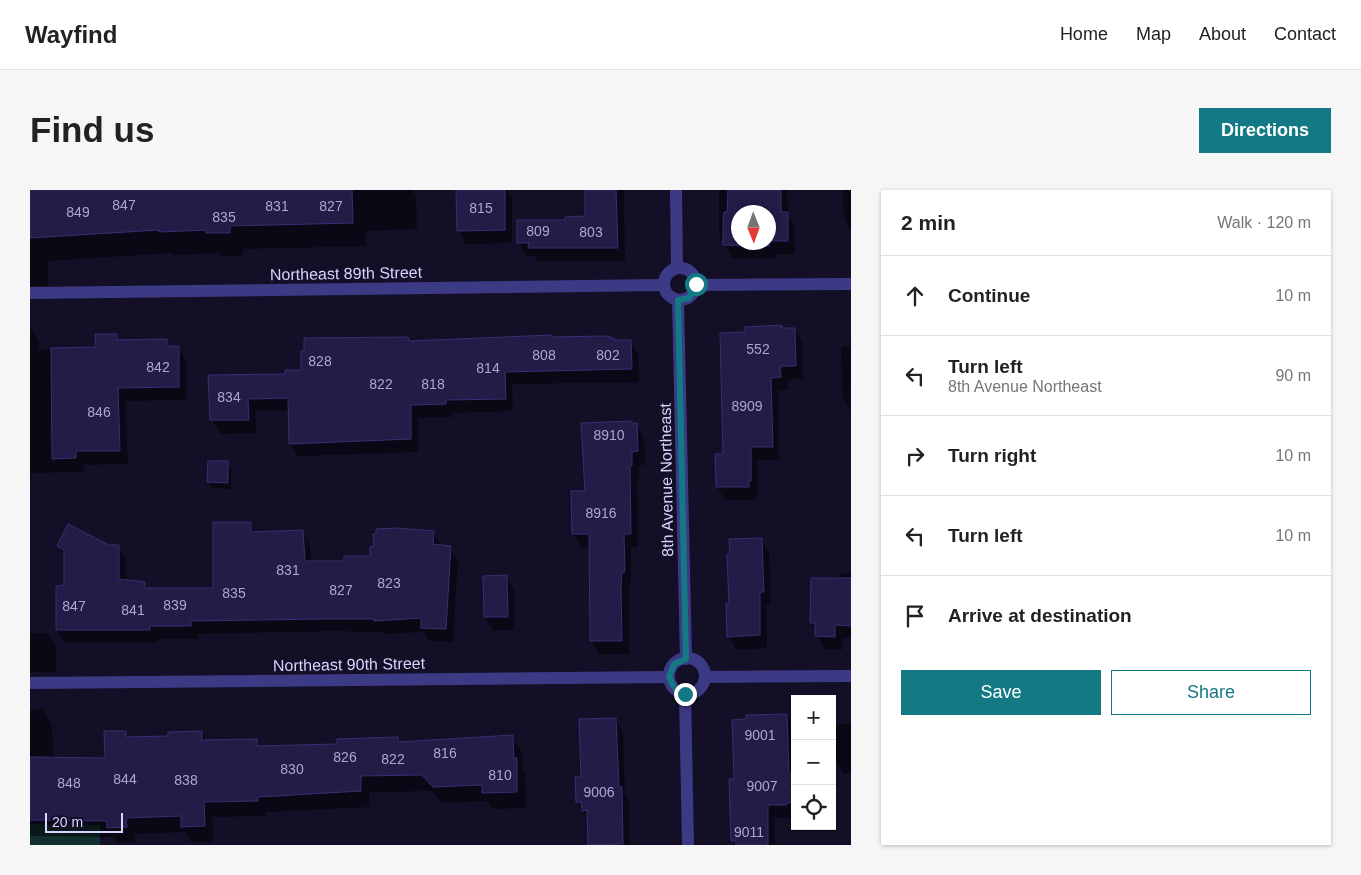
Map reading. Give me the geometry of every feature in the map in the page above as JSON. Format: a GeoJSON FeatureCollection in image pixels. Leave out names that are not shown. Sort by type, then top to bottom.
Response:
{"type":"FeatureCollection","features":[{"type":"Feature","properties":{"kind":"street"},"geometry":{"type":"LineString","coordinates":[[676,190],[677,268]]}},
{"type":"Feature","properties":{"kind":"street"},"geometry":{"type":"LineString","coordinates":[[677,268],[683,268],[692,274],[696,285],[689,298],[678,300],[669,296],[663,285],[668,273],[677,268]]}},
{"type":"Feature","properties":{"kind":"street"},"geometry":{"type":"LineString","coordinates":[[696,285],[851,284]]}},
{"type":"Feature","properties":{"kind":"street","name":"Northeast 89th Street"},"geometry":{"type":"LineString","coordinates":[[30,293],[663,285]]}},
{"type":"Feature","properties":{"kind":"street","name":"8th Avenue Northeast"},"geometry":{"type":"LineString","coordinates":[[678,300],[686,659]]}},
{"type":"Feature","properties":{"kind":"street"},"geometry":{"type":"LineString","coordinates":[[686,659],[701,665],[705,677],[700,688],[691,694],[685,694],[675,689],[669,677],[674,664],[686,659]]}},
{"type":"Feature","properties":{"kind":"street"},"geometry":{"type":"LineString","coordinates":[[705,677],[851,676]]}},
{"type":"Feature","properties":{"kind":"street","name":"Northeast 90th Street"},"geometry":{"type":"LineString","coordinates":[[30,683],[669,677]]}},
{"type":"Feature","properties":{"kind":"street"},"geometry":{"type":"LineString","coordinates":[[685,694],[688,845]]}},
{"type":"Feature","properties":{"kind":"green space"},"geometry":{"type":"Polygon","coordinates":[[[30,824],[100,825],[100,845],[30,845],[30,824]]]}},
{"type":"Feature","properties":{"kind":"building"},"geometry":{"type":"Polygon","coordinates":[[[30,190],[352,190],[353,223],[230,226],[230,233],[206,233],[206,230],[159,232],[159,230],[30,238],[30,190]]]}},
{"type":"Feature","properties":{"kind":"building"},"geometry":{"type":"Polygon","coordinates":[[[456,190],[505,190],[505,230],[457,231],[456,190]]]}},
{"type":"Feature","properties":{"kind":"building"},"geometry":{"type":"Polygon","coordinates":[[[585,190],[616,190],[618,248],[528,248],[529,243],[517,243],[517,220],[565,220],[565,217],[585,216],[585,190]]]}},
{"type":"Feature","properties":{"kind":"building"},"geometry":{"type":"Polygon","coordinates":[[[728,190],[781,190],[781,212],[788,212],[788,241],[776,241],[776,205],[731,205],[731,245],[723,245],[724,212],[727,212],[728,190]]]}},
{"type":"Feature","properties":{"kind":"building"},"geometry":{"type":"Polygon","coordinates":[[[782,325],[782,328],[795,328],[796,366],[783,366],[780,368],[781,377],[771,378],[773,447],[751,447],[751,481],[749,481],[749,487],[716,487],[715,454],[723,454],[720,333],[745,332],[745,327],[782,325]]]}},
{"type":"Feature","properties":{"kind":"building"},"geometry":{"type":"Polygon","coordinates":[[[95,334],[117,334],[117,340],[167,339],[167,346],[179,346],[179,387],[118,388],[120,451],[76,451],[76,458],[52,459],[51,348],[96,347],[95,334]]]}},
{"type":"Feature","properties":{"kind":"building"},"geometry":{"type":"Polygon","coordinates":[[[552,335],[552,337],[605,336],[614,338],[614,340],[631,340],[632,369],[505,372],[506,399],[446,400],[446,404],[411,405],[411,439],[289,444],[288,398],[248,399],[249,420],[210,420],[208,375],[285,374],[285,370],[301,370],[301,351],[304,351],[304,338],[408,337],[409,341],[552,335]]]}},
{"type":"Feature","properties":{"kind":"building"},"geometry":{"type":"Polygon","coordinates":[[[632,421],[632,424],[637,423],[638,451],[632,452],[632,466],[630,466],[631,534],[624,534],[625,572],[622,572],[621,586],[622,641],[590,641],[589,534],[572,534],[571,491],[585,491],[581,423],[632,421]]]}},
{"type":"Feature","properties":{"kind":"building"},"geometry":{"type":"Polygon","coordinates":[[[208,461],[228,461],[228,483],[207,482],[208,461]]]}},
{"type":"Feature","properties":{"kind":"building"},"geometry":{"type":"Polygon","coordinates":[[[213,522],[251,522],[251,532],[303,530],[305,561],[344,561],[344,556],[370,556],[370,547],[374,546],[373,534],[376,534],[376,529],[396,528],[434,531],[433,544],[451,546],[446,629],[421,628],[421,618],[374,621],[374,619],[324,619],[191,621],[191,626],[150,626],[150,630],[56,630],[56,586],[64,585],[64,550],[57,546],[68,524],[109,545],[119,545],[119,579],[145,582],[145,588],[213,588],[213,522]]]}},
{"type":"Feature","properties":{"kind":"building"},"geometry":{"type":"Polygon","coordinates":[[[762,538],[764,592],[760,592],[760,635],[727,637],[726,603],[729,604],[727,554],[730,554],[729,539],[762,538]]]}},
{"type":"Feature","properties":{"kind":"building"},"geometry":{"type":"Polygon","coordinates":[[[507,575],[508,617],[484,617],[483,576],[507,575]]]}},
{"type":"Feature","properties":{"kind":"building"},"geometry":{"type":"Polygon","coordinates":[[[811,578],[851,578],[851,626],[835,625],[835,637],[815,636],[815,623],[810,623],[811,578]]]}},
{"type":"Feature","properties":{"kind":"building"},"geometry":{"type":"Polygon","coordinates":[[[787,714],[791,802],[786,805],[768,805],[768,845],[736,845],[736,841],[731,841],[729,779],[734,779],[732,720],[746,719],[746,715],[787,714]]]}},
{"type":"Feature","properties":{"kind":"building"},"geometry":{"type":"Polygon","coordinates":[[[616,718],[619,787],[622,787],[623,844],[588,845],[587,810],[582,811],[581,802],[576,802],[575,777],[581,777],[579,719],[616,718]]]}},
{"type":"Feature","properties":{"kind":"building"},"geometry":{"type":"Polygon","coordinates":[[[104,731],[126,731],[126,737],[168,736],[168,732],[202,731],[202,740],[257,739],[257,746],[337,744],[337,739],[398,737],[398,742],[513,735],[514,758],[517,758],[517,792],[482,793],[482,785],[433,787],[422,775],[361,776],[361,791],[258,797],[258,801],[204,802],[205,826],[181,827],[181,816],[126,818],[127,827],[107,828],[107,821],[30,820],[30,757],[105,758],[104,731]]]}},
{"type":"Feature","properties":{"kind":"route"},"geometry":{"type":"LineString","coordinates":[[685,694],[675,689],[669,680],[669,674],[674,664],[679,660],[686,659],[678,300],[689,298],[696,284]]}}]}
